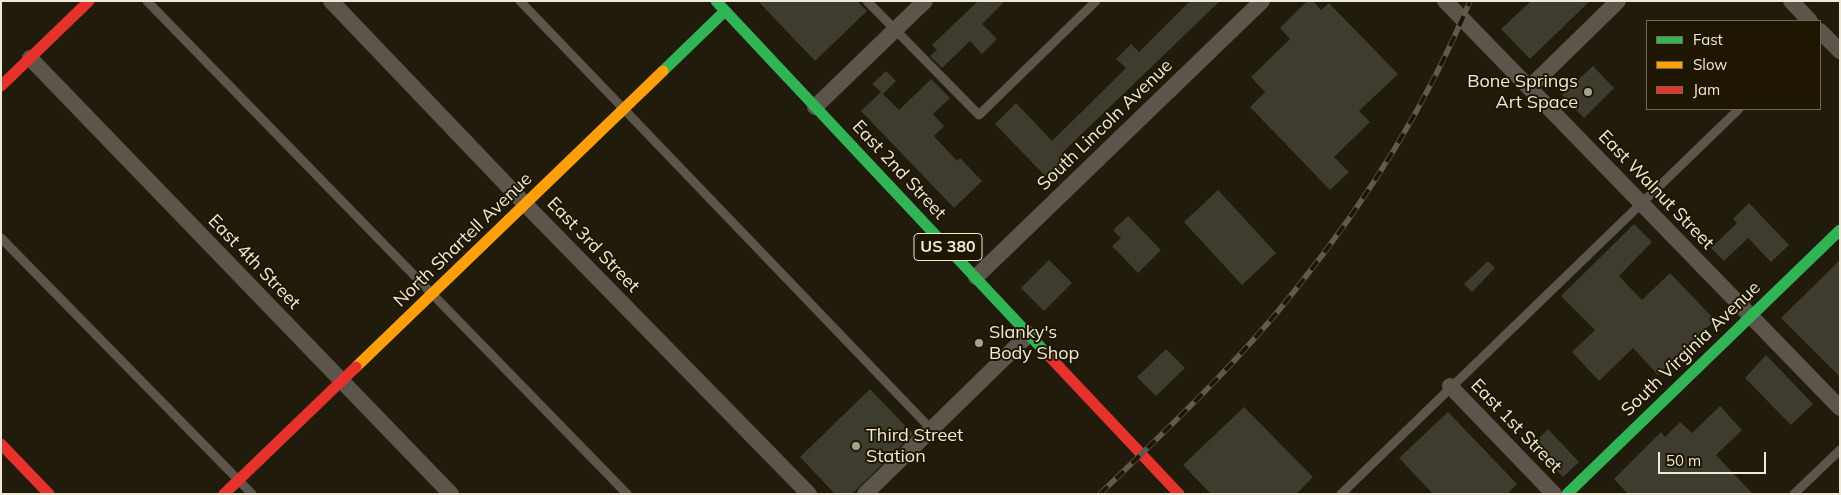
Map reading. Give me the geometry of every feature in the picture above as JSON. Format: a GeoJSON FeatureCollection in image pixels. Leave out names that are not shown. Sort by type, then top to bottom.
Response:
{"type":"FeatureCollection","features":[{"type":"Feature","properties":{"kind":"street"},"geometry":{"type":"LineString","coordinates":[[1,86],[89,1]]}},
{"type":"Feature","properties":{"kind":"street","name":"East 3rd Street"},"geometry":{"type":"LineString","coordinates":[[331,1],[525,204],[808,494]]}},
{"type":"Feature","properties":{"kind":"street","name":"East 2nd Street"},"geometry":{"type":"LineString","coordinates":[[716,1],[1179,494]]}},
{"type":"Feature","properties":{"kind":"street"},"geometry":{"type":"LineString","coordinates":[[816,107],[925,1]]}},
{"type":"Feature","properties":{"kind":"street","name":"South Lincoln Avenue"},"geometry":{"type":"LineString","coordinates":[[976,277],[1262,1]]}},
{"type":"Feature","properties":{"kind":"street","name":"East Walnut Street"},"geometry":{"type":"LineString","coordinates":[[1445,1],[1840,408]]}},
{"type":"Feature","properties":{"kind":"street"},"geometry":{"type":"LineString","coordinates":[[1529,88],[1618,1]]}},
{"type":"Feature","properties":{"kind":"street"},"geometry":{"type":"LineString","coordinates":[[1791,1],[1809,20]]}},
{"type":"Feature","properties":{"kind":"street","name":"North Shartell Avenue"},"geometry":{"type":"LineString","coordinates":[[224,494],[725,11]]}},
{"type":"Feature","properties":{"kind":"street"},"geometry":{"type":"LineString","coordinates":[[1821,32],[1840,52]]}},
{"type":"Feature","properties":{"kind":"street","name":"East 4th Street"},"geometry":{"type":"LineString","coordinates":[[30,58],[450,494]]}},
{"type":"Feature","properties":{"kind":"street","name":"South Virginia Avenue"},"geometry":{"type":"LineString","coordinates":[[1567,494],[1840,230]]}},
{"type":"Feature","properties":{"kind":"street"},"geometry":{"type":"LineString","coordinates":[[865,494],[1029,334]]}},
{"type":"Feature","properties":{"kind":"street","name":"East 1st Street"},"geometry":{"type":"LineString","coordinates":[[1450,386],[1554,494]]}},
{"type":"Feature","properties":{"kind":"street"},"geometry":{"type":"LineString","coordinates":[[1,444],[49,494]]}},
{"type":"Feature","properties":{"kind":"lane"},"geometry":{"type":"LineString","coordinates":[[147,1],[626,494]]}},
{"type":"Feature","properties":{"kind":"lane"},"geometry":{"type":"LineString","coordinates":[[520,1],[625,108],[931,430]]}},
{"type":"Feature","properties":{"kind":"lane"},"geometry":{"type":"LineString","coordinates":[[867,1],[979,115],[1096,1]]}},
{"type":"Feature","properties":{"kind":"lane"},"geometry":{"type":"LineString","coordinates":[[1341,494],[1450,386],[1738,110]]}},
{"type":"Feature","properties":{"kind":"lane"},"geometry":{"type":"LineString","coordinates":[[1,238],[252,494]]}},
{"type":"Feature","properties":{"kind":"lane"},"geometry":{"type":"LineString","coordinates":[[1794,494],[1840,450]]}},
{"type":"Feature","properties":{"kind":"building"},"geometry":{"type":"Polygon","coordinates":[[[758,1],[857,1],[867,11],[815,61],[758,1]]]}},
{"type":"Feature","properties":{"kind":"building"},"geometry":{"type":"Polygon","coordinates":[[[978,1],[1005,1],[982,24],[997,39],[982,54],[970,41],[942,68],[930,56],[937,50],[932,45],[978,1]]]}},
{"type":"Feature","properties":{"kind":"building"},"geometry":{"type":"Polygon","coordinates":[[[1190,1],[1220,1],[1063,152],[1072,161],[1051,182],[995,124],[1016,103],[1052,141],[1126,68],[1116,59],[1131,44],[1139,52],[1190,1]]]}},
{"type":"Feature","properties":{"kind":"building"},"geometry":{"type":"Polygon","coordinates":[[[1307,1],[1313,1],[1321,10],[1329,3],[1398,74],[1359,111],[1370,122],[1334,157],[1349,172],[1330,190],[1250,107],[1265,92],[1251,77],[1290,39],[1280,28],[1307,1]]]}},
{"type":"Feature","properties":{"kind":"building"},"geometry":{"type":"Polygon","coordinates":[[[1531,1],[1590,1],[1530,59],[1501,29],[1531,1]]]}},
{"type":"Feature","properties":{"kind":"building","name":"Bone Springs Art Space"},"geometry":{"type":"Polygon","coordinates":[[[1593,66],[1614,88],[1584,118],[1562,95],[1593,66]]]}},
{"type":"Feature","properties":{"kind":"building"},"geometry":{"type":"Polygon","coordinates":[[[886,71],[896,81],[883,94],[899,110],[931,79],[950,98],[933,114],[944,126],[934,136],[957,161],[960,158],[982,181],[954,208],[861,111],[881,92],[872,84],[886,71]]]}},
{"type":"Feature","properties":{"kind":"building"},"geometry":{"type":"Polygon","coordinates":[[[1218,190],[1276,253],[1242,285],[1184,222],[1218,190]]]}},
{"type":"Feature","properties":{"kind":"building"},"geometry":{"type":"Polygon","coordinates":[[[1749,203],[1789,245],[1771,262],[1748,238],[1724,261],[1711,248],[1737,223],[1733,219],[1749,203]]]}},
{"type":"Feature","properties":{"kind":"building"},"geometry":{"type":"Polygon","coordinates":[[[1128,216],[1161,250],[1138,273],[1112,246],[1121,238],[1113,230],[1128,216]]]}},
{"type":"Feature","properties":{"kind":"building"},"geometry":{"type":"Polygon","coordinates":[[[1634,224],[1652,242],[1619,276],[1642,300],[1670,273],[1715,320],[1658,375],[1633,348],[1599,381],[1572,352],[1595,330],[1561,296],[1634,224]]]}},
{"type":"Feature","properties":{"kind":"building"},"geometry":{"type":"Polygon","coordinates":[[[1049,260],[1072,283],[1044,311],[1021,288],[1049,260]]]}},
{"type":"Feature","properties":{"kind":"building"},"geometry":{"type":"Polygon","coordinates":[[[1840,260],[1840,377],[1781,318],[1840,260]]]}},
{"type":"Feature","properties":{"kind":"building"},"geometry":{"type":"Polygon","coordinates":[[[1488,261],[1495,268],[1472,292],[1464,284],[1488,261]]]}},
{"type":"Feature","properties":{"kind":"building"},"geometry":{"type":"Polygon","coordinates":[[[1166,349],[1185,368],[1156,396],[1137,377],[1166,349]]]}},
{"type":"Feature","properties":{"kind":"building"},"geometry":{"type":"Polygon","coordinates":[[[1766,355],[1813,404],[1791,425],[1745,378],[1766,355]]]}},
{"type":"Feature","properties":{"kind":"building","name":"Third Street Station"},"geometry":{"type":"Polygon","coordinates":[[[870,389],[913,434],[852,494],[835,494],[800,457],[870,389]]]}},
{"type":"Feature","properties":{"kind":"building"},"geometry":{"type":"Polygon","coordinates":[[[1720,406],[1742,430],[1716,455],[1753,494],[1628,494],[1614,479],[1661,432],[1665,437],[1680,422],[1692,433],[1720,406]]]}},
{"type":"Feature","properties":{"kind":"building"},"geometry":{"type":"Polygon","coordinates":[[[1244,407],[1313,477],[1296,494],[1211,494],[1183,465],[1244,407]]]}},
{"type":"Feature","properties":{"kind":"building"},"geometry":{"type":"Polygon","coordinates":[[[1448,412],[1517,484],[1507,494],[1433,494],[1399,458],[1448,412]]]}},
{"type":"Feature","properties":{"kind":"building"},"geometry":{"type":"Polygon","coordinates":[[[1548,429],[1579,462],[1563,477],[1532,445],[1548,429]]]}},
{"type":"Feature","properties":{"kind":"railway"},"geometry":{"type":"LineString","coordinates":[[1100,494],[1177,420],[1226,369],[1274,316],[1322,256],[1370,187],[1415,114],[1435,77],[1470,1]]}},
{"type":"Feature","properties":{"kind":"traffic: fast"},"geometry":{"type":"LineString","coordinates":[[716,1],[1048,355]]}},
{"type":"Feature","properties":{"kind":"traffic: fast"},"geometry":{"type":"LineString","coordinates":[[663,71],[725,11]]}},
{"type":"Feature","properties":{"kind":"traffic: fast"},"geometry":{"type":"LineString","coordinates":[[1567,494],[1840,230]]}},
{"type":"Feature","properties":{"kind":"traffic: slow"},"geometry":{"type":"LineString","coordinates":[[356,367],[663,71]]}},
{"type":"Feature","properties":{"kind":"traffic: jam"},"geometry":{"type":"LineString","coordinates":[[1,86],[89,1]]}},
{"type":"Feature","properties":{"kind":"traffic: jam"},"geometry":{"type":"LineString","coordinates":[[1048,355],[1179,494]]}},
{"type":"Feature","properties":{"kind":"traffic: jam"},"geometry":{"type":"LineString","coordinates":[[224,494],[356,367]]}},
{"type":"Feature","properties":{"kind":"traffic: jam"},"geometry":{"type":"LineString","coordinates":[[1,444],[49,494]]}},
{"type":"Feature","properties":{"kind":"place","name":"Bone Springs Art Space"},"geometry":{"type":"Point","coordinates":[1588,92]}},
{"type":"Feature","properties":{"kind":"place","name":"Slanky's Body Shop"},"geometry":{"type":"Point","coordinates":[979,343]}},
{"type":"Feature","properties":{"kind":"place","name":"Third Street Station"},"geometry":{"type":"Point","coordinates":[856,446]}}]}
